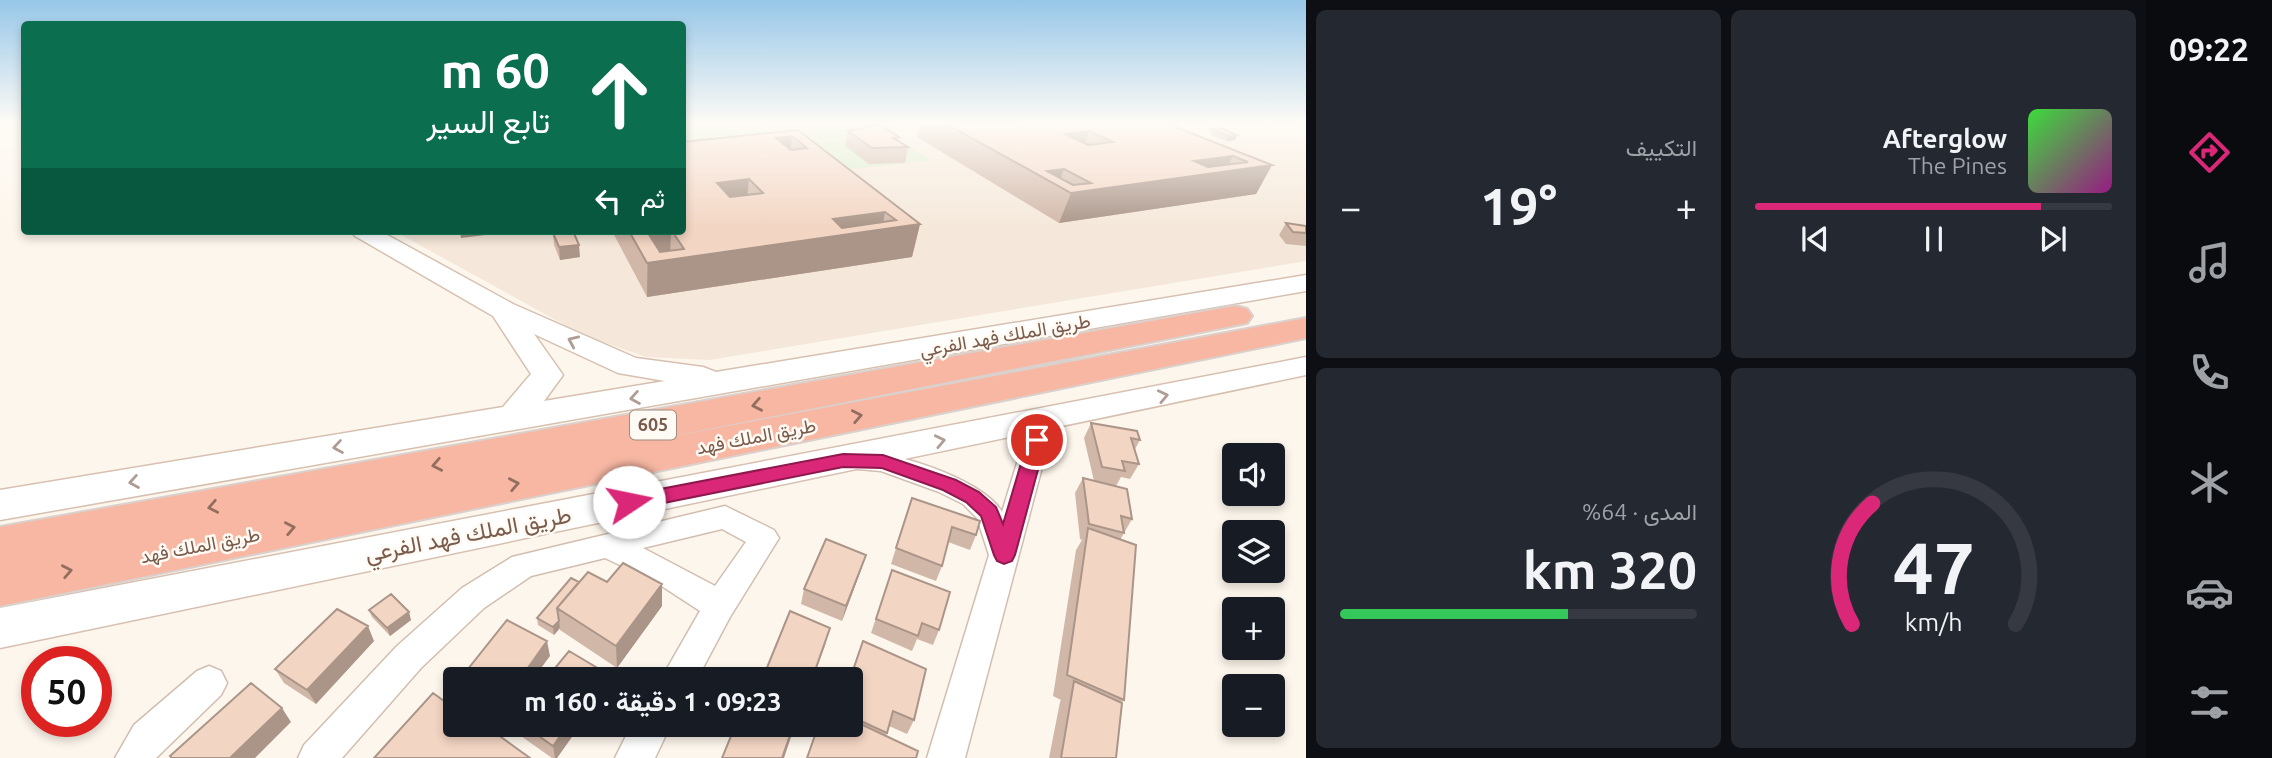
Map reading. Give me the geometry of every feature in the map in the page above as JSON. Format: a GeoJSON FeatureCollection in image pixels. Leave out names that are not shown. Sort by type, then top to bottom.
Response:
{"type":"FeatureCollection","features":[{"type":"Feature","properties":{"kind":"highway","name":"طريق الملك فهد"},"geometry":{"type":"LineString","coordinates":[[0,547],[1216,318],[1306,304]]}},
{"type":"Feature","properties":{"kind":"highway","name":"طريق الملك فهد"},"geometry":{"type":"LineString","coordinates":[[0,584],[1306,328]]}},
{"type":"Feature","properties":{"kind":"main road"},"geometry":{"type":"LineString","coordinates":[[370,235],[503,310],[629,366],[732,381]]}},
{"type":"Feature","properties":{"kind":"main road","name":"طريق الملك فهد الفرعي"},"geometry":{"type":"LineString","coordinates":[[0,505],[1306,283]]}},
{"type":"Feature","properties":{"kind":"main road"},"geometry":{"type":"LineString","coordinates":[[503,310],[547,375],[513,418]]}},
{"type":"Feature","properties":{"kind":"main road","name":"طريق الملك فهد الفرعي"},"geometry":{"type":"LineString","coordinates":[[0,628],[1306,366]]}},
{"type":"Feature","properties":{"kind":"street"},"geometry":{"type":"LineString","coordinates":[[946,758],[1037,440],[1052,418]]}},
{"type":"Feature","properties":{"kind":"street"},"geometry":{"type":"LineString","coordinates":[[843,461],[883,462],[949,485],[972,497],[989,513],[1004,555]]}},
{"type":"Feature","properties":{"kind":"street"},"geometry":{"type":"LineString","coordinates":[[317,758],[409,657],[473,598],[523,566],[724,517],[764,538],[719,607],[685,667]]}},
{"type":"Feature","properties":{"kind":"street"},"geometry":{"type":"LineString","coordinates":[[607,546],[683,580],[719,607]]}},
{"type":"Feature","properties":{"kind":"street"},"geometry":{"type":"LineString","coordinates":[[134,758],[147,738],[209,683]]}},
{"type":"Feature","properties":{"kind":"street"},"geometry":{"type":"LineString","coordinates":[[634,758],[646,737]]}},
{"type":"Feature","properties":{"kind":"shaded area"},"geometry":{"type":"Polygon","coordinates":[[[686,157],[1306,157],[1306,261],[709,360],[646,357],[585,336],[401,235],[686,235],[686,157]]]}},
{"type":"Feature","properties":{"kind":"green space"},"geometry":{"type":"Polygon","coordinates":[[[686,157],[927,157],[931,160],[845,170],[686,157]]]}},
{"type":"Feature","properties":{"kind":"building"},"geometry":{"type":"Polygon","coordinates":[[[686,157],[834,157],[920,224],[647,263],[631,235],[649,235],[660,252],[684,249],[675,235],[686,235],[686,157]],[[749,179],[717,183],[730,197],[763,193],[749,179]],[[885,212],[833,219],[842,228],[896,220],[885,212]]]}},
{"type":"Feature","properties":{"kind":"building"},"geometry":{"type":"Polygon","coordinates":[[[1007,157],[1222,157],[1194,161],[1208,167],[1248,162],[1236,157],[1253,157],[1272,165],[1071,193],[1007,157]],[[1064,169],[1047,171],[1073,185],[1091,183],[1064,169]]]}},
{"type":"Feature","properties":{"kind":"building"},"geometry":{"type":"Polygon","coordinates":[[[1286,223],[1306,226],[1306,233],[1293,232],[1286,223]]]}},
{"type":"Feature","properties":{"kind":"building"},"geometry":{"type":"Polygon","coordinates":[[[554,235],[575,235],[579,245],[559,247],[554,235]]]}},
{"type":"Feature","properties":{"kind":"building"},"geometry":{"type":"Polygon","coordinates":[[[1091,423],[1137,431],[1140,440],[1131,438],[1139,464],[1122,461],[1125,471],[1102,467],[1091,423]]]}},
{"type":"Feature","properties":{"kind":"building"},"geometry":{"type":"Polygon","coordinates":[[[1083,478],[1127,489],[1132,519],[1121,516],[1124,533],[1089,524],[1083,478]]]}},
{"type":"Feature","properties":{"kind":"building"},"geometry":{"type":"Polygon","coordinates":[[[912,498],[980,521],[976,535],[952,527],[942,566],[896,548],[912,498]]]}},
{"type":"Feature","properties":{"kind":"building"},"geometry":{"type":"Polygon","coordinates":[[[1088,528],[1136,545],[1124,700],[1067,675],[1088,528]]]}},
{"type":"Feature","properties":{"kind":"building"},"geometry":{"type":"Polygon","coordinates":[[[826,539],[866,555],[846,606],[804,589],[826,539]]]}},
{"type":"Feature","properties":{"kind":"building"},"geometry":{"type":"Polygon","coordinates":[[[623,563],[662,584],[616,646],[557,608],[588,572],[607,582],[623,563]]]}},
{"type":"Feature","properties":{"kind":"building"},"geometry":{"type":"Polygon","coordinates":[[[892,570],[950,592],[939,630],[922,623],[918,636],[876,619],[892,570]]]}},
{"type":"Feature","properties":{"kind":"building"},"geometry":{"type":"Polygon","coordinates":[[[571,578],[579,582],[557,608],[559,621],[553,627],[537,618],[571,578]]]}},
{"type":"Feature","properties":{"kind":"building"},"geometry":{"type":"Polygon","coordinates":[[[391,594],[409,612],[387,628],[369,610],[391,594]]]}},
{"type":"Feature","properties":{"kind":"building"},"geometry":{"type":"Polygon","coordinates":[[[337,609],[368,626],[307,690],[275,669],[337,609]]]}},
{"type":"Feature","properties":{"kind":"building"},"geometry":{"type":"Polygon","coordinates":[[[790,611],[830,628],[816,667],[767,667],[790,611]]]}},
{"type":"Feature","properties":{"kind":"building"},"geometry":{"type":"Polygon","coordinates":[[[507,620],[547,641],[529,667],[470,667],[507,620]]]}},
{"type":"Feature","properties":{"kind":"building"},"geometry":{"type":"Polygon","coordinates":[[[863,641],[926,669],[914,720],[893,711],[887,733],[863,722],[863,667],[854,667],[863,641]]]}},
{"type":"Feature","properties":{"kind":"building"},"geometry":{"type":"Polygon","coordinates":[[[569,651],[596,667],[556,667],[569,651]]]}},
{"type":"Feature","properties":{"kind":"building"},"geometry":{"type":"Polygon","coordinates":[[[1074,681],[1122,703],[1116,758],[1061,758],[1074,681]]]}},
{"type":"Feature","properties":{"kind":"building"},"geometry":{"type":"Polygon","coordinates":[[[251,683],[282,708],[230,758],[170,756],[251,683]]]}},
{"type":"Feature","properties":{"kind":"building"},"geometry":{"type":"Polygon","coordinates":[[[433,693],[443,700],[443,737],[501,737],[530,758],[374,758],[433,693]]]}},
{"type":"Feature","properties":{"kind":"building"},"geometry":{"type":"Polygon","coordinates":[[[863,725],[918,751],[916,758],[807,758],[814,737],[863,737],[863,725]]]}},
{"type":"Feature","properties":{"kind":"building"},"geometry":{"type":"Polygon","coordinates":[[[540,737],[560,737],[553,746],[540,737]]]}},
{"type":"Feature","properties":{"kind":"building"},"geometry":{"type":"Polygon","coordinates":[[[731,737],[789,737],[782,758],[722,758],[731,737]]]}},
{"type":"Feature","properties":{"kind":"route"},"geometry":{"type":"LineString","coordinates":[[629,502],[843,461],[883,462],[949,485],[972,497],[989,513],[1004,555],[1037,440]]}}]}
